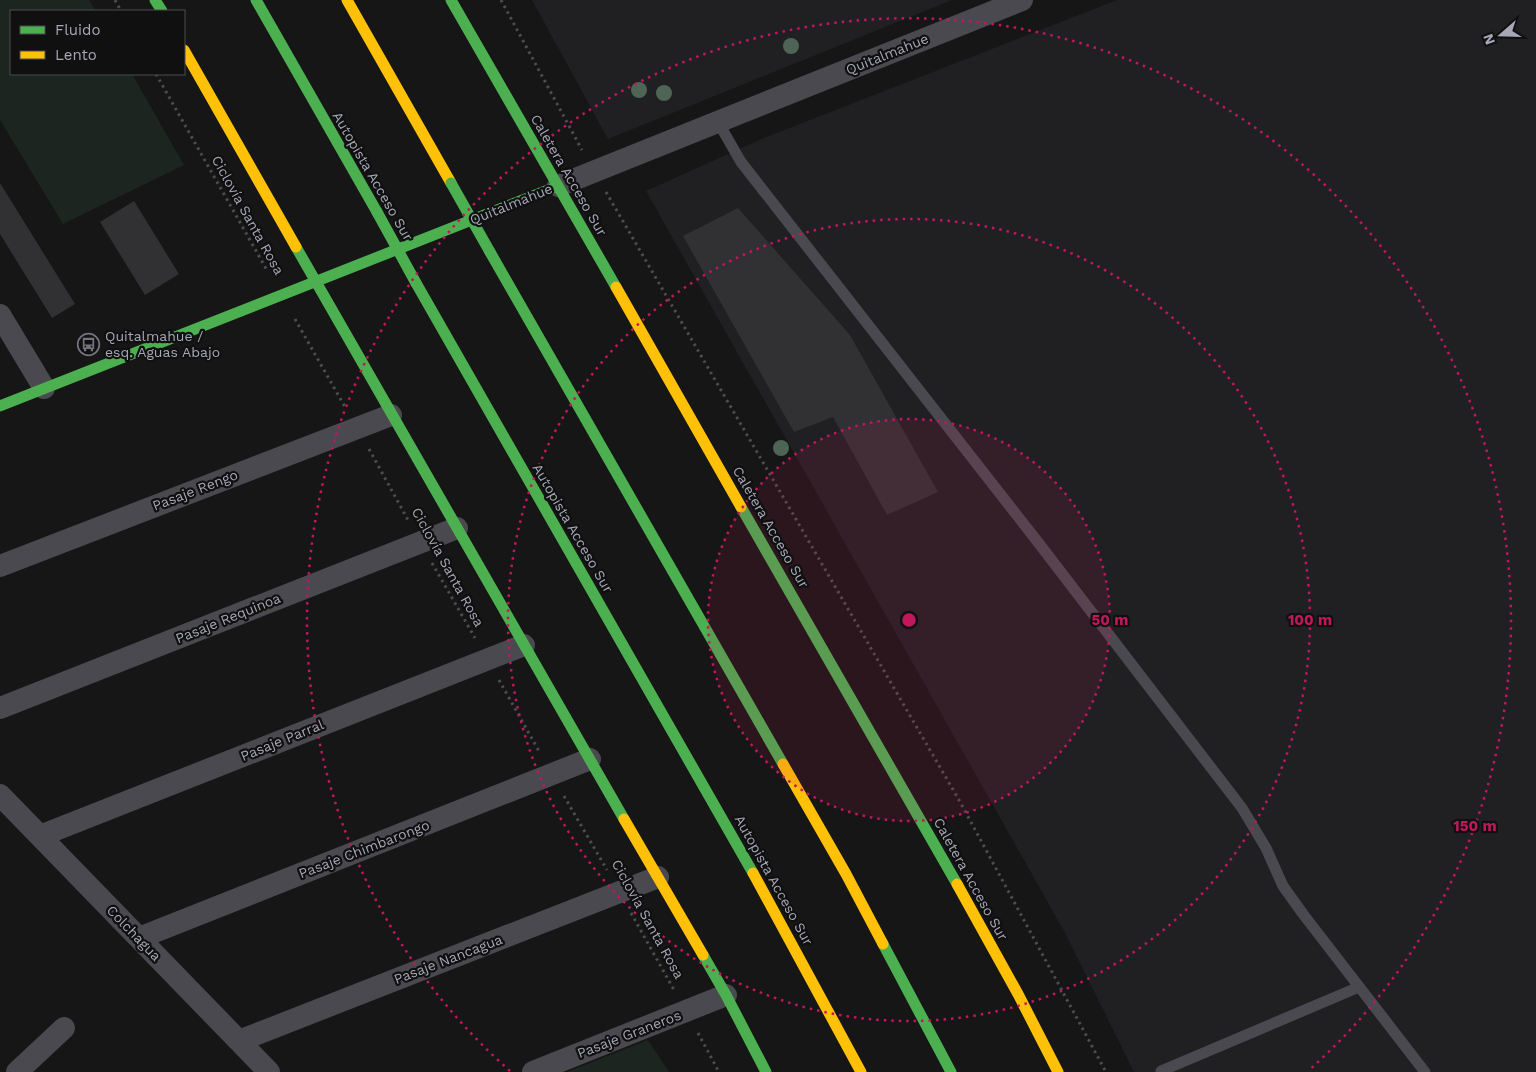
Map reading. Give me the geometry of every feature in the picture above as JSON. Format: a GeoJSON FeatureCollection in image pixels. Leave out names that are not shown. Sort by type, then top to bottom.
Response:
{"type":"FeatureCollection","features":[{"type":"Feature","properties":{"kind":"main road","name":"Autopista Acceso Sur"},"geometry":{"type":"LineString","coordinates":[[256,0],[726,826],[861,1072]]}},
{"type":"Feature","properties":{"kind":"main road"},"geometry":{"type":"LineString","coordinates":[[347,0],[846,874],[950,1072]]}},
{"type":"Feature","properties":{"kind":"main road","name":"Caletera Acceso Sur"},"geometry":{"type":"LineString","coordinates":[[451,0],[968,903],[1058,1072]]}},
{"type":"Feature","properties":{"kind":"main road"},"geometry":{"type":"LineString","coordinates":[[185,52],[315,282],[726,995],[766,1072]]}},
{"type":"Feature","properties":{"kind":"main road","name":"Quitalmahue"},"geometry":{"type":"LineString","coordinates":[[0,406],[558,186]]}},
{"type":"Feature","properties":{"kind":"street","name":"Quitalmahue"},"geometry":{"type":"LineString","coordinates":[[558,186],[1022,0]]}},
{"type":"Feature","properties":{"kind":"street"},"geometry":{"type":"LineString","coordinates":[[0,315],[44,388]]}},
{"type":"Feature","properties":{"kind":"street","name":"Pasaje Rengo"},"geometry":{"type":"LineString","coordinates":[[0,566],[391,414]]}},
{"type":"Feature","properties":{"kind":"street","name":"Pasaje Requinoa"},"geometry":{"type":"LineString","coordinates":[[0,708],[457,528]]}},
{"type":"Feature","properties":{"kind":"street","name":"Pasaje Parral"},"geometry":{"type":"LineString","coordinates":[[40,836],[524,645]]}},
{"type":"Feature","properties":{"kind":"street","name":"Pasaje Chimbarongo"},"geometry":{"type":"LineString","coordinates":[[138,938],[590,759]]}},
{"type":"Feature","properties":{"kind":"street","name":"Colchagua"},"geometry":{"type":"LineString","coordinates":[[0,795],[269,1072]]}},
{"type":"Feature","properties":{"kind":"street","name":"Pasaje Nancagua"},"geometry":{"type":"LineString","coordinates":[[239,1041],[658,877]]}},
{"type":"Feature","properties":{"kind":"street","name":"Pasaje Graneros"},"geometry":{"type":"LineString","coordinates":[[533,1072],[726,995]]}},
{"type":"Feature","properties":{"kind":"street"},"geometry":{"type":"LineString","coordinates":[[17,1072],[64,1028]]}},
{"type":"Feature","properties":{"kind":"lane"},"geometry":{"type":"LineString","coordinates":[[718,122],[741,162],[1049,556],[1242,808],[1266,848],[1283,886],[1425,1072]]}},
{"type":"Feature","properties":{"kind":"lane"},"geometry":{"type":"LineString","coordinates":[[1161,1071],[1359,987]]}},
{"type":"Feature","properties":{"kind":"path"},"geometry":{"type":"LineString","coordinates":[[501,0],[594,172],[959,800],[1106,1072]]}},
{"type":"Feature","properties":{"kind":"path","name":"Ciclovía Santa Rosa"},"geometry":{"type":"LineString","coordinates":[[157,75],[357,427],[486,659],[620,892],[719,1072]]}},
{"type":"Feature","properties":{"kind":"shaded area"},"geometry":{"type":"Polygon","coordinates":[[[0,0],[89,0],[95,10],[10,10],[10,75],[133,75],[184,165],[63,224],[0,120],[0,0]]]}},
{"type":"Feature","properties":{"kind":"shaded area"},"geometry":{"type":"Polygon","coordinates":[[[532,0],[952,0],[608,139],[532,0]]]}},
{"type":"Feature","properties":{"kind":"shaded area"},"geometry":{"type":"Polygon","coordinates":[[[1117,0],[1536,0],[1536,1072],[1134,1072],[1064,931],[646,191],[759,140],[1117,0]]]}},
{"type":"Feature","properties":{"kind":"shaded area"},"geometry":{"type":"Polygon","coordinates":[[[648,1040],[669,1072],[567,1072],[648,1040]]]}},
{"type":"Feature","properties":{"kind":"building"},"geometry":{"type":"Polygon","coordinates":[[[0,183],[75,304],[52,318],[0,234],[0,183]]]}},
{"type":"Feature","properties":{"kind":"building"},"geometry":{"type":"Polygon","coordinates":[[[134,201],[179,274],[145,295],[100,222],[134,201]]]}},
{"type":"Feature","properties":{"kind":"building"},"geometry":{"type":"Polygon","coordinates":[[[738,208],[850,335],[938,492],[887,515],[833,417],[794,432],[683,236],[738,208]]]}},
{"type":"Feature","properties":{"kind":"traffic: fast"},"geometry":{"type":"LineString","coordinates":[[155,0],[161,10]]}},
{"type":"Feature","properties":{"kind":"traffic: fast"},"geometry":{"type":"LineString","coordinates":[[256,0],[377,212]]}},
{"type":"Feature","properties":{"kind":"traffic: fast"},"geometry":{"type":"LineString","coordinates":[[451,0],[616,287]]}},
{"type":"Feature","properties":{"kind":"traffic: fast"},"geometry":{"type":"LineString","coordinates":[[451,183],[490,252]]}},
{"type":"Feature","properties":{"kind":"traffic: fast"},"geometry":{"type":"LineString","coordinates":[[0,406],[558,186]]}},
{"type":"Feature","properties":{"kind":"traffic: fast"},"geometry":{"type":"LineString","coordinates":[[377,212],[416,283]]}},
{"type":"Feature","properties":{"kind":"traffic: fast"},"geometry":{"type":"LineString","coordinates":[[296,247],[624,819]]}},
{"type":"Feature","properties":{"kind":"traffic: fast"},"geometry":{"type":"LineString","coordinates":[[490,252],[783,764]]}},
{"type":"Feature","properties":{"kind":"traffic: fast"},"geometry":{"type":"LineString","coordinates":[[416,283],[753,873]]}},
{"type":"Feature","properties":{"kind":"traffic: fast"},"geometry":{"type":"LineString","coordinates":[[741,507],[957,884]]}},
{"type":"Feature","properties":{"kind":"traffic: fast"},"geometry":{"type":"LineString","coordinates":[[883,944],[951,1072]]}},
{"type":"Feature","properties":{"kind":"traffic: fast"},"geometry":{"type":"LineString","coordinates":[[703,955],[766,1072]]}},
{"type":"Feature","properties":{"kind":"traffic: slow"},"geometry":{"type":"LineString","coordinates":[[347,0],[451,183]]}},
{"type":"Feature","properties":{"kind":"traffic: slow"},"geometry":{"type":"LineString","coordinates":[[185,52],[296,247]]}},
{"type":"Feature","properties":{"kind":"traffic: slow"},"geometry":{"type":"LineString","coordinates":[[616,287],[741,507]]}},
{"type":"Feature","properties":{"kind":"traffic: slow"},"geometry":{"type":"LineString","coordinates":[[783,764],[846,874],[883,944]]}},
{"type":"Feature","properties":{"kind":"traffic: slow"},"geometry":{"type":"LineString","coordinates":[[624,819],[703,955]]}},
{"type":"Feature","properties":{"kind":"traffic: slow"},"geometry":{"type":"LineString","coordinates":[[753,873],[861,1072]]}},
{"type":"Feature","properties":{"kind":"traffic: slow"},"geometry":{"type":"LineString","coordinates":[[957,884],[1018,994],[1058,1072]]}},
{"type":"Feature","properties":{"kind":"place","name":"Quitalmahue / esq. Aguas Abajo"},"geometry":{"type":"Point","coordinates":[89,344]}}]}
